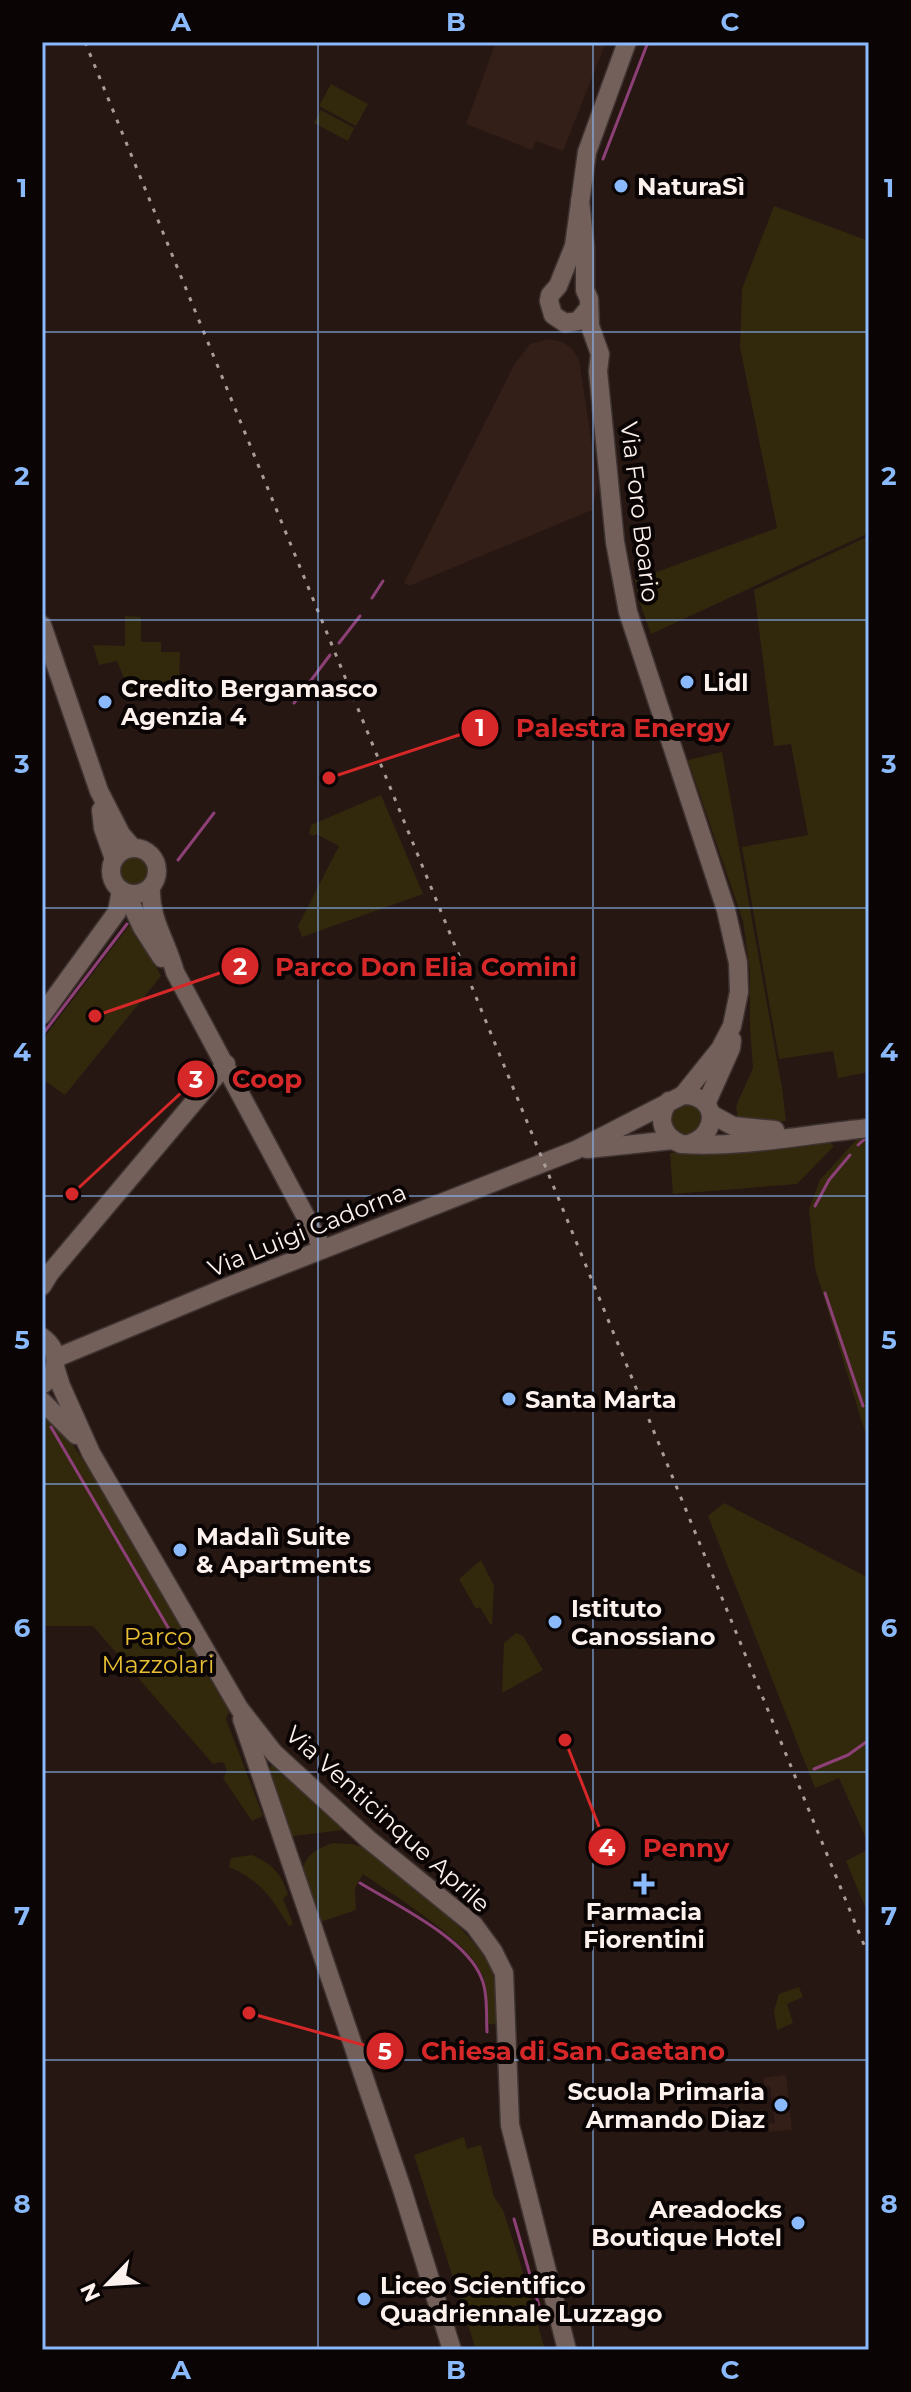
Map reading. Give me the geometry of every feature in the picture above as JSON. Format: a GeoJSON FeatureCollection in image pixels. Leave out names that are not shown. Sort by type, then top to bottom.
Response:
{"type":"FeatureCollection","features":[{"type":"Feature","properties":{"kind":"main road","name":"Via Foro Boario"},"geometry":{"type":"LineString","coordinates":[[598,371],[587,344],[571,323],[559,320],[550,309],[550,295],[558,286],[574,246],[587,152],[627,42]]}},
{"type":"Feature","properties":{"kind":"main road","name":"Via Foro Boario"},"geometry":{"type":"LineString","coordinates":[[580,201],[585,247],[585,290],[589,299],[590,326],[600,354],[598,371],[615,542],[628,612],[726,910],[738,963],[739,992],[731,1048],[708,1109]]}},
{"type":"Feature","properties":{"kind":"main road"},"geometry":{"type":"LineString","coordinates":[[558,286],[572,283],[585,290]]}},
{"type":"Feature","properties":{"kind":"main road"},"geometry":{"type":"LineString","coordinates":[[571,323],[578,321],[588,309]]}},
{"type":"Feature","properties":{"kind":"main road"},"geometry":{"type":"LineString","coordinates":[[42,625],[99,791],[121,834],[133,848]]}},
{"type":"Feature","properties":{"kind":"main road"},"geometry":{"type":"LineString","coordinates":[[99,791],[103,828],[114,859],[113,880],[123,891],[165,962],[175,972]]}},
{"type":"Feature","properties":{"kind":"main road"},"geometry":{"type":"LineString","coordinates":[[114,859],[133,848],[147,852],[155,861],[157,873],[151,887],[151,911],[175,972],[323,1249]]}},
{"type":"Feature","properties":{"kind":"main road"},"geometry":{"type":"LineString","coordinates":[[123,891],[139,894],[151,887]]}},
{"type":"Feature","properties":{"kind":"main road"},"geometry":{"type":"LineString","coordinates":[[42,1015],[117,912],[123,891]]}},
{"type":"Feature","properties":{"kind":"main road","name":"Via Foro Boario"},"geometry":{"type":"LineString","coordinates":[[676,1098],[720,1049],[732,1026]]}},
{"type":"Feature","properties":{"kind":"main road"},"geometry":{"type":"LineString","coordinates":[[42,1287],[50,1273],[226,1064]]}},
{"type":"Feature","properties":{"kind":"main road"},"geometry":{"type":"LineString","coordinates":[[708,1109],[711,1124],[707,1134],[699,1141],[681,1142],[663,1129],[665,1107],[676,1098],[696,1096],[708,1109],[733,1126],[745,1129],[825,1133],[869,1128]]}},
{"type":"Feature","properties":{"kind":"main road","name":"Via Luigi Cadorna"},"geometry":{"type":"LineString","coordinates":[[56,1363],[323,1249],[570,1152],[676,1098]]}},
{"type":"Feature","properties":{"kind":"main road","name":"Via Luigi Cadorna"},"geometry":{"type":"LineString","coordinates":[[570,1152],[681,1142],[785,1140],[825,1133]]}},
{"type":"Feature","properties":{"kind":"main road","name":"Via Venticinque Aprile"},"geometry":{"type":"LineString","coordinates":[[43,1335],[52,1346],[61,1386],[91,1453],[239,1708],[280,1758],[368,1839],[474,1925],[493,1951],[504,1973],[510,2125],[567,2350]]}},
{"type":"Feature","properties":{"kind":"main road"},"geometry":{"type":"LineString","coordinates":[[42,1385],[49,1379],[56,1363]]}},
{"type":"Feature","properties":{"kind":"main road","name":"Via Venticinque Aprile"},"geometry":{"type":"LineString","coordinates":[[42,1401],[67,1424],[91,1453]]}},
{"type":"Feature","properties":{"kind":"main road"},"geometry":{"type":"LineString","coordinates":[[239,1708],[402,2189],[452,2350]]}},
{"type":"Feature","properties":{"kind":"main road"},"geometry":{"type":"LineString","coordinates":[[258,1771],[266,1762],[280,1758]]}},
{"type":"Feature","properties":{"kind":"shaded area"},"geometry":{"type":"Polygon","coordinates":[[[496,42],[606,42],[563,151],[536,141],[532,150],[466,124],[496,42]]]}},
{"type":"Feature","properties":{"kind":"shaded area"},"geometry":{"type":"Polygon","coordinates":[[[549,339],[571,348],[579,359],[598,485],[592,510],[409,586],[404,583],[514,365],[530,344],[549,339]]]}},
{"type":"Feature","properties":{"kind":"shaded area","name":"Scuola Primaria Armando Diaz"},"geometry":{"type":"Polygon","coordinates":[[[786,2075],[792,2130],[769,2132],[768,2124],[775,2123],[770,2087],[764,2086],[763,2078],[786,2075]]]}},
{"type":"Feature","properties":{"kind":"green space"},"geometry":{"type":"Polygon","coordinates":[[[331,84],[368,104],[356,126],[319,106],[331,84]]]}},
{"type":"Feature","properties":{"kind":"green space"},"geometry":{"type":"Polygon","coordinates":[[[321,110],[354,128],[348,141],[314,123],[321,110]]]}},
{"type":"Feature","properties":{"kind":"green space"},"geometry":{"type":"Polygon","coordinates":[[[774,206],[869,241],[869,533],[651,634],[635,580],[777,528],[740,347],[742,289],[774,206]]]}},
{"type":"Feature","properties":{"kind":"green space"},"geometry":{"type":"Polygon","coordinates":[[[869,536],[869,1072],[838,1078],[833,1051],[779,1059],[742,847],[808,835],[791,744],[774,746],[754,590],[869,536]]]}},
{"type":"Feature","properties":{"kind":"green space"},"geometry":{"type":"Polygon","coordinates":[[[125,616],[141,617],[141,642],[161,642],[161,652],[180,652],[179,689],[130,692],[117,661],[99,665],[93,645],[125,646],[125,616]]]}},
{"type":"Feature","properties":{"kind":"green space"},"geometry":{"type":"Polygon","coordinates":[[[722,752],[786,1121],[738,1120],[736,1106],[753,1068],[750,972],[743,921],[688,760],[722,752]]]}},
{"type":"Feature","properties":{"kind":"green space"},"geometry":{"type":"Polygon","coordinates":[[[381,795],[423,894],[302,937],[298,926],[339,846],[316,834],[309,834],[311,825],[381,795]]]}},
{"type":"Feature","properties":{"kind":"green space"},"geometry":{"type":"Polygon","coordinates":[[[135,855],[146,860],[151,871],[146,882],[135,887],[124,882],[119,871],[124,860],[135,855]]]}},
{"type":"Feature","properties":{"kind":"green space"},"geometry":{"type":"Polygon","coordinates":[[[132,922],[161,976],[65,1095],[45,1081],[42,1084],[42,1040],[132,922]]]}},
{"type":"Feature","properties":{"kind":"green space"},"geometry":{"type":"Polygon","coordinates":[[[686,1103],[697,1108],[702,1119],[697,1130],[686,1135],[675,1130],[670,1119],[675,1108],[686,1103]]]}},
{"type":"Feature","properties":{"kind":"green space"},"geometry":{"type":"Polygon","coordinates":[[[869,1137],[869,1445],[815,1268],[809,1209],[820,1180],[858,1138],[869,1137]]]}},
{"type":"Feature","properties":{"kind":"green space"},"geometry":{"type":"Polygon","coordinates":[[[829,1142],[834,1146],[797,1184],[673,1194],[670,1153],[829,1142]]]}},
{"type":"Feature","properties":{"kind":"green space","name":"Parco Mazzolari"},"geometry":{"type":"Polygon","coordinates":[[[42,1411],[67,1436],[98,1483],[220,1693],[229,1712],[226,1719],[263,1816],[252,1821],[223,1778],[227,1771],[224,1763],[213,1764],[93,1626],[42,1626],[42,1411]]]}},
{"type":"Feature","properties":{"kind":"green space"},"geometry":{"type":"Polygon","coordinates":[[[724,1503],[869,1578],[869,1845],[839,1778],[815,1788],[708,1516],[724,1503]]]}},
{"type":"Feature","properties":{"kind":"green space"},"geometry":{"type":"Polygon","coordinates":[[[481,1560],[494,1586],[492,1624],[480,1607],[476,1609],[459,1579],[481,1560]]]}},
{"type":"Feature","properties":{"kind":"green space"},"geometry":{"type":"Polygon","coordinates":[[[516,1633],[523,1636],[543,1670],[502,1693],[504,1643],[516,1633]]]}},
{"type":"Feature","properties":{"kind":"green space"},"geometry":{"type":"Polygon","coordinates":[[[272,1765],[281,1765],[344,1827],[343,1830],[286,1837],[264,1773],[272,1765]]]}},
{"type":"Feature","properties":{"kind":"green space"},"geometry":{"type":"Polygon","coordinates":[[[333,1843],[365,1848],[437,1906],[473,1941],[493,1974],[497,2024],[488,2024],[485,1986],[474,1961],[446,1933],[363,1874],[355,1888],[356,1910],[317,1923],[305,1886],[304,1866],[309,1857],[333,1843]]]}},
{"type":"Feature","properties":{"kind":"green space"},"geometry":{"type":"Polygon","coordinates":[[[869,1849],[869,1916],[846,1861],[869,1849]]]}},
{"type":"Feature","properties":{"kind":"green space"},"geometry":{"type":"Polygon","coordinates":[[[252,1855],[270,1866],[282,1880],[288,1894],[283,1899],[293,1924],[289,1926],[271,1898],[257,1884],[229,1867],[231,1858],[252,1855]]]}},
{"type":"Feature","properties":{"kind":"green space"},"geometry":{"type":"Polygon","coordinates":[[[799,1987],[803,1997],[787,2004],[793,2023],[777,2030],[774,2011],[779,1994],[799,1987]]]}},
{"type":"Feature","properties":{"kind":"green space"},"geometry":{"type":"Polygon","coordinates":[[[464,2137],[467,2149],[481,2145],[494,2197],[503,2210],[545,2350],[476,2350],[414,2155],[464,2137]]]}},
{"type":"Feature","properties":{"kind":"waterway"},"geometry":{"type":"LineString","coordinates":[[603,159],[648,42]]}},
{"type":"Feature","properties":{"kind":"waterway"},"geometry":{"type":"LineString","coordinates":[[372,598],[383,581]]}},
{"type":"Feature","properties":{"kind":"waterway"},"geometry":{"type":"LineString","coordinates":[[339,643],[360,616]]}},
{"type":"Feature","properties":{"kind":"waterway"},"geometry":{"type":"LineString","coordinates":[[294,703],[330,655]]}},
{"type":"Feature","properties":{"kind":"waterway"},"geometry":{"type":"LineString","coordinates":[[178,860],[214,813]]}},
{"type":"Feature","properties":{"kind":"waterway"},"geometry":{"type":"LineString","coordinates":[[42,1035],[127,924]]}},
{"type":"Feature","properties":{"kind":"waterway"},"geometry":{"type":"LineString","coordinates":[[858,1145],[867,1137]]}},
{"type":"Feature","properties":{"kind":"waterway"},"geometry":{"type":"LineString","coordinates":[[815,1206],[829,1180],[850,1155]]}},
{"type":"Feature","properties":{"kind":"waterway"},"geometry":{"type":"LineString","coordinates":[[825,1293],[863,1406]]}},
{"type":"Feature","properties":{"kind":"waterway"},"geometry":{"type":"LineString","coordinates":[[51,1427],[180,1648]]}},
{"type":"Feature","properties":{"kind":"waterway"},"geometry":{"type":"LineString","coordinates":[[814,1769],[848,1755],[869,1740]]}},
{"type":"Feature","properties":{"kind":"waterway"},"geometry":{"type":"LineString","coordinates":[[360,1883],[445,1936],[473,1963],[485,1990],[487,2032]]}},
{"type":"Feature","properties":{"kind":"waterway"},"geometry":{"type":"LineString","coordinates":[[514,2219],[543,2320]]}},
{"type":"Feature","properties":{"kind":"railway"},"geometry":{"type":"LineString","coordinates":[[85,42],[869,1957]]}},
{"type":"Feature","properties":{"kind":"place","name":"NaturaSì"},"geometry":{"type":"Point","coordinates":[621,186]}},
{"type":"Feature","properties":{"kind":"place","name":"Lidl"},"geometry":{"type":"Point","coordinates":[687,682]}},
{"type":"Feature","properties":{"kind":"place","name":"Credito Bergamasco Agenzia 4"},"geometry":{"type":"Point","coordinates":[105,702]}},
{"type":"Feature","properties":{"kind":"place","name":"Palestra Energy"},"geometry":{"type":"Point","coordinates":[329,778]}},
{"type":"Feature","properties":{"kind":"place","name":"Parco Don Elia Comini"},"geometry":{"type":"Point","coordinates":[95,1016]}},
{"type":"Feature","properties":{"kind":"place","name":"Coop"},"geometry":{"type":"Point","coordinates":[72,1194]}},
{"type":"Feature","properties":{"kind":"place","name":"Santa Marta"},"geometry":{"type":"Point","coordinates":[509,1399]}},
{"type":"Feature","properties":{"kind":"place","name":"Madalì Suite & Apartments"},"geometry":{"type":"Point","coordinates":[180,1550]}},
{"type":"Feature","properties":{"kind":"place","name":"Istituto Canossiano"},"geometry":{"type":"Point","coordinates":[555,1622]}},
{"type":"Feature","properties":{"kind":"place","name":"Penny"},"geometry":{"type":"Point","coordinates":[565,1740]}},
{"type":"Feature","properties":{"kind":"place","name":"Farmacia Fiorentini"},"geometry":{"type":"Point","coordinates":[644,1884]}},
{"type":"Feature","properties":{"kind":"place","name":"Chiesa di San Gaetano"},"geometry":{"type":"Point","coordinates":[249,2013]}},
{"type":"Feature","properties":{"kind":"place","name":"Scuola Primaria Armando Diaz"},"geometry":{"type":"Point","coordinates":[781,2105]}},
{"type":"Feature","properties":{"kind":"place","name":"Areadocks Boutique Hotel"},"geometry":{"type":"Point","coordinates":[798,2223]}},
{"type":"Feature","properties":{"kind":"place","name":"Liceo Scientifico Quadriennale Luzzago"},"geometry":{"type":"Point","coordinates":[364,2299]}}]}
